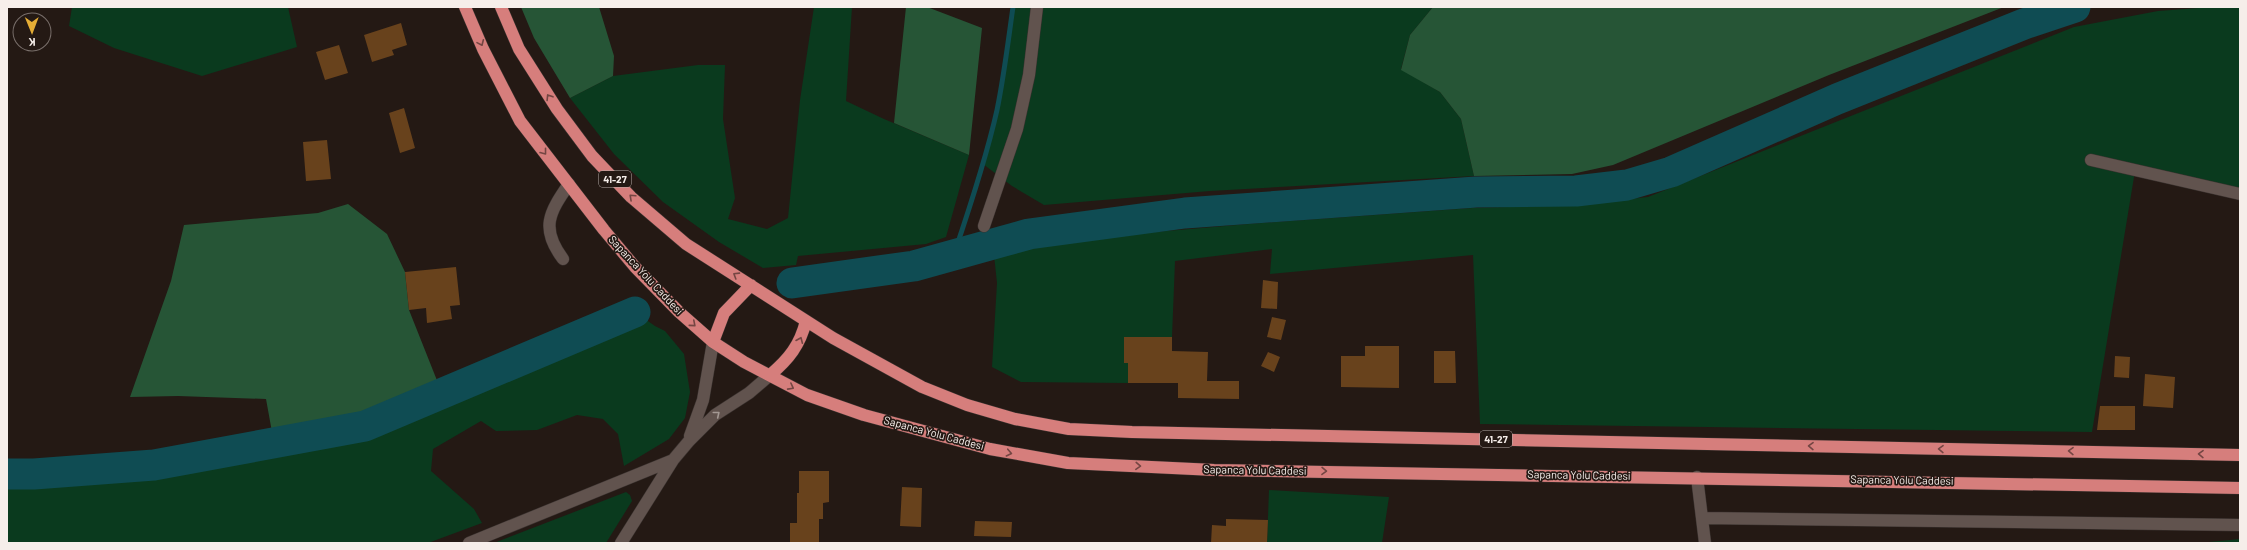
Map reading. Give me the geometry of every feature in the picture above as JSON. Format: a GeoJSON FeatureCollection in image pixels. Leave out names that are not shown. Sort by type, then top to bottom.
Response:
{"type":"FeatureCollection","features":[{"type":"Feature","properties":{"kind":"highway","name":"Sapanca Yolu Caddesi"},"geometry":{"type":"LineString","coordinates":[[465,7],[483,49],[520,121],[635,267],[679,312],[713,342],[770,375],[807,395],[864,415],[990,448],[1068,463],[1222,470],[1697,477],[2240,488]]}},
{"type":"Feature","properties":{"kind":"highway","name":"41-27"},"geometry":{"type":"LineString","coordinates":[[501,7],[519,49],[557,109],[592,156],[631,197],[686,244],[833,338],[922,387],[967,405],[1015,419],[1069,429],[2240,455]]}},
{"type":"Feature","properties":{"kind":"highway"},"geometry":{"type":"LineString","coordinates":[[713,342],[724,313],[751,285]]}},
{"type":"Feature","properties":{"kind":"highway"},"geometry":{"type":"LineString","coordinates":[[770,375],[796,350],[806,321]]}},
{"type":"Feature","properties":{"kind":"street"},"geometry":{"type":"LineString","coordinates":[[984,226],[1017,129],[1029,76],[1037,7]]}},
{"type":"Feature","properties":{"kind":"street"},"geometry":{"type":"LineString","coordinates":[[2091,160],[2240,194]]}},
{"type":"Feature","properties":{"kind":"street"},"geometry":{"type":"LineString","coordinates":[[563,259],[552,244],[549,224],[553,208],[569,184]]}},
{"type":"Feature","properties":{"kind":"street"},"geometry":{"type":"LineString","coordinates":[[689,441],[703,400],[713,342]]}},
{"type":"Feature","properties":{"kind":"street"},"geometry":{"type":"LineString","coordinates":[[621,543],[673,460],[689,441],[715,415],[749,393],[770,375]]}},
{"type":"Feature","properties":{"kind":"street"},"geometry":{"type":"LineString","coordinates":[[469,543],[673,460]]}},
{"type":"Feature","properties":{"kind":"street"},"geometry":{"type":"LineString","coordinates":[[1697,477],[1706,543]]}},
{"type":"Feature","properties":{"kind":"street"},"geometry":{"type":"LineString","coordinates":[[1702,518],[2240,525]]}},
{"type":"Feature","properties":{"kind":"green space"},"geometry":{"type":"Polygon","coordinates":[[[72,7],[288,7],[297,47],[202,76],[114,48],[69,26],[72,7]]]}},
{"type":"Feature","properties":{"kind":"green space"},"geometry":{"type":"Polygon","coordinates":[[[521,7],[599,7],[614,56],[613,76],[570,98],[534,38],[521,7]]]}},
{"type":"Feature","properties":{"kind":"green space"},"geometry":{"type":"Polygon","coordinates":[[[814,7],[852,7],[846,101],[884,119],[969,155],[946,237],[926,244],[798,256],[796,265],[763,268],[719,242],[663,202],[614,154],[570,98],[613,76],[698,65],[725,65],[723,119],[735,198],[728,219],[767,229],[788,218],[800,100],[814,7]]]}},
{"type":"Feature","properties":{"kind":"green space"},"geometry":{"type":"Polygon","coordinates":[[[906,7],[927,7],[982,28],[969,155],[894,123],[906,7]]]}},
{"type":"Feature","properties":{"kind":"green space"},"geometry":{"type":"Polygon","coordinates":[[[1013,7],[1433,7],[1410,35],[1401,69],[1440,92],[1461,119],[1474,176],[1210,191],[1044,205],[1012,186],[983,164],[1005,70],[1013,7]]]}},
{"type":"Feature","properties":{"kind":"green space"},"geometry":{"type":"Polygon","coordinates":[[[1433,7],[2004,7],[1829,75],[1613,165],[1572,174],[1474,176],[1461,119],[1440,92],[1401,70],[1410,35],[1433,7]]]}},
{"type":"Feature","properties":{"kind":"green space"},"geometry":{"type":"Polygon","coordinates":[[[2212,7],[2240,7],[2240,194],[2135,171],[2092,432],[1480,424],[1473,255],[1270,274],[1272,249],[1175,261],[1172,337],[1125,337],[1124,363],[1128,363],[1128,383],[1021,382],[992,367],[997,283],[994,255],[1107,236],[1472,208],[1573,205],[1648,197],[2074,27],[2158,11],[2212,7]]]}},
{"type":"Feature","properties":{"kind":"green space"},"geometry":{"type":"Polygon","coordinates":[[[348,204],[387,234],[405,272],[409,310],[442,393],[365,426],[274,443],[266,399],[178,396],[130,397],[171,281],[184,225],[318,213],[348,204]]]}},
{"type":"Feature","properties":{"kind":"green space"},"geometry":{"type":"Polygon","coordinates":[[[635,312],[665,331],[684,354],[690,392],[685,418],[669,439],[624,466],[618,434],[603,419],[577,415],[537,430],[496,431],[481,421],[433,449],[431,471],[474,509],[482,523],[428,543],[7,543],[7,474],[34,474],[154,465],[365,426],[635,312]]]}},
{"type":"Feature","properties":{"kind":"green space"},"geometry":{"type":"Polygon","coordinates":[[[1269,490],[1389,497],[1382,543],[1267,543],[1269,490]]]}},
{"type":"Feature","properties":{"kind":"green space"},"geometry":{"type":"Polygon","coordinates":[[[626,492],[630,495],[632,501],[606,543],[494,543],[626,492]]]}},
{"type":"Feature","properties":{"kind":"green space"},"geometry":{"type":"Polygon","coordinates":[[[2240,539],[2240,543],[2209,543],[2209,542],[2240,539]]]}},
{"type":"Feature","properties":{"kind":"building"},"geometry":{"type":"Polygon","coordinates":[[[401,23],[407,45],[392,50],[394,55],[372,62],[364,35],[401,23]]]}},
{"type":"Feature","properties":{"kind":"building"},"geometry":{"type":"Polygon","coordinates":[[[339,45],[348,73],[325,80],[316,52],[339,45]]]}},
{"type":"Feature","properties":{"kind":"building"},"geometry":{"type":"Polygon","coordinates":[[[404,108],[415,148],[400,153],[389,113],[404,108]]]}},
{"type":"Feature","properties":{"kind":"building"},"geometry":{"type":"Polygon","coordinates":[[[327,140],[331,179],[306,181],[303,142],[327,140]]]}},
{"type":"Feature","properties":{"kind":"building"},"geometry":{"type":"Polygon","coordinates":[[[456,267],[460,305],[450,306],[452,319],[427,323],[426,308],[409,310],[405,272],[456,267]]]}},
{"type":"Feature","properties":{"kind":"building"},"geometry":{"type":"Polygon","coordinates":[[[1263,280],[1278,282],[1277,309],[1261,308],[1263,280]]]}},
{"type":"Feature","properties":{"kind":"building"},"geometry":{"type":"Polygon","coordinates":[[[1272,317],[1286,320],[1281,340],[1267,337],[1272,317]]]}},
{"type":"Feature","properties":{"kind":"building"},"geometry":{"type":"Polygon","coordinates":[[[1124,337],[1172,337],[1172,351],[1208,352],[1207,381],[1239,381],[1239,399],[1178,398],[1178,383],[1128,383],[1128,363],[1124,363],[1124,337]]]}},
{"type":"Feature","properties":{"kind":"building"},"geometry":{"type":"Polygon","coordinates":[[[1365,346],[1399,346],[1399,388],[1341,387],[1341,356],[1365,356],[1365,346]]]}},
{"type":"Feature","properties":{"kind":"building"},"geometry":{"type":"Polygon","coordinates":[[[1434,351],[1455,351],[1456,383],[1434,383],[1434,351]]]}},
{"type":"Feature","properties":{"kind":"building"},"geometry":{"type":"Polygon","coordinates":[[[1268,352],[1280,357],[1274,372],[1261,366],[1268,352]]]}},
{"type":"Feature","properties":{"kind":"building"},"geometry":{"type":"Polygon","coordinates":[[[2115,356],[2130,357],[2129,378],[2114,377],[2115,356]]]}},
{"type":"Feature","properties":{"kind":"building"},"geometry":{"type":"Polygon","coordinates":[[[2145,374],[2175,377],[2173,408],[2143,406],[2145,374]]]}},
{"type":"Feature","properties":{"kind":"building"},"geometry":{"type":"Polygon","coordinates":[[[2100,406],[2135,406],[2135,430],[2097,430],[2100,406]]]}},
{"type":"Feature","properties":{"kind":"building"},"geometry":{"type":"Polygon","coordinates":[[[799,471],[829,471],[829,502],[823,503],[823,519],[819,519],[819,543],[790,543],[790,523],[797,523],[799,471]]]}},
{"type":"Feature","properties":{"kind":"building"},"geometry":{"type":"Polygon","coordinates":[[[902,487],[922,488],[921,527],[900,526],[902,487]]]}},
{"type":"Feature","properties":{"kind":"building"},"geometry":{"type":"Polygon","coordinates":[[[1226,519],[1268,520],[1267,543],[1211,543],[1212,525],[1226,526],[1226,519]]]}},
{"type":"Feature","properties":{"kind":"building"},"geometry":{"type":"Polygon","coordinates":[[[975,521],[1012,522],[1011,537],[974,536],[975,521]]]}},
{"type":"Feature","properties":{"kind":"waterway"},"geometry":{"type":"LineString","coordinates":[[954,254],[993,128],[1002,84],[1013,7]]}},
{"type":"Feature","properties":{"kind":"waterway"},"geometry":{"type":"LineString","coordinates":[[792,283],[914,266],[1029,234],[1185,213],[1476,192],[1576,191],[1627,185],[1671,172],[1837,99],[2024,24],[2075,7]]}},
{"type":"Feature","properties":{"kind":"waterway"},"geometry":{"type":"LineString","coordinates":[[7,474],[34,474],[154,465],[365,426],[635,312]]}}]}
